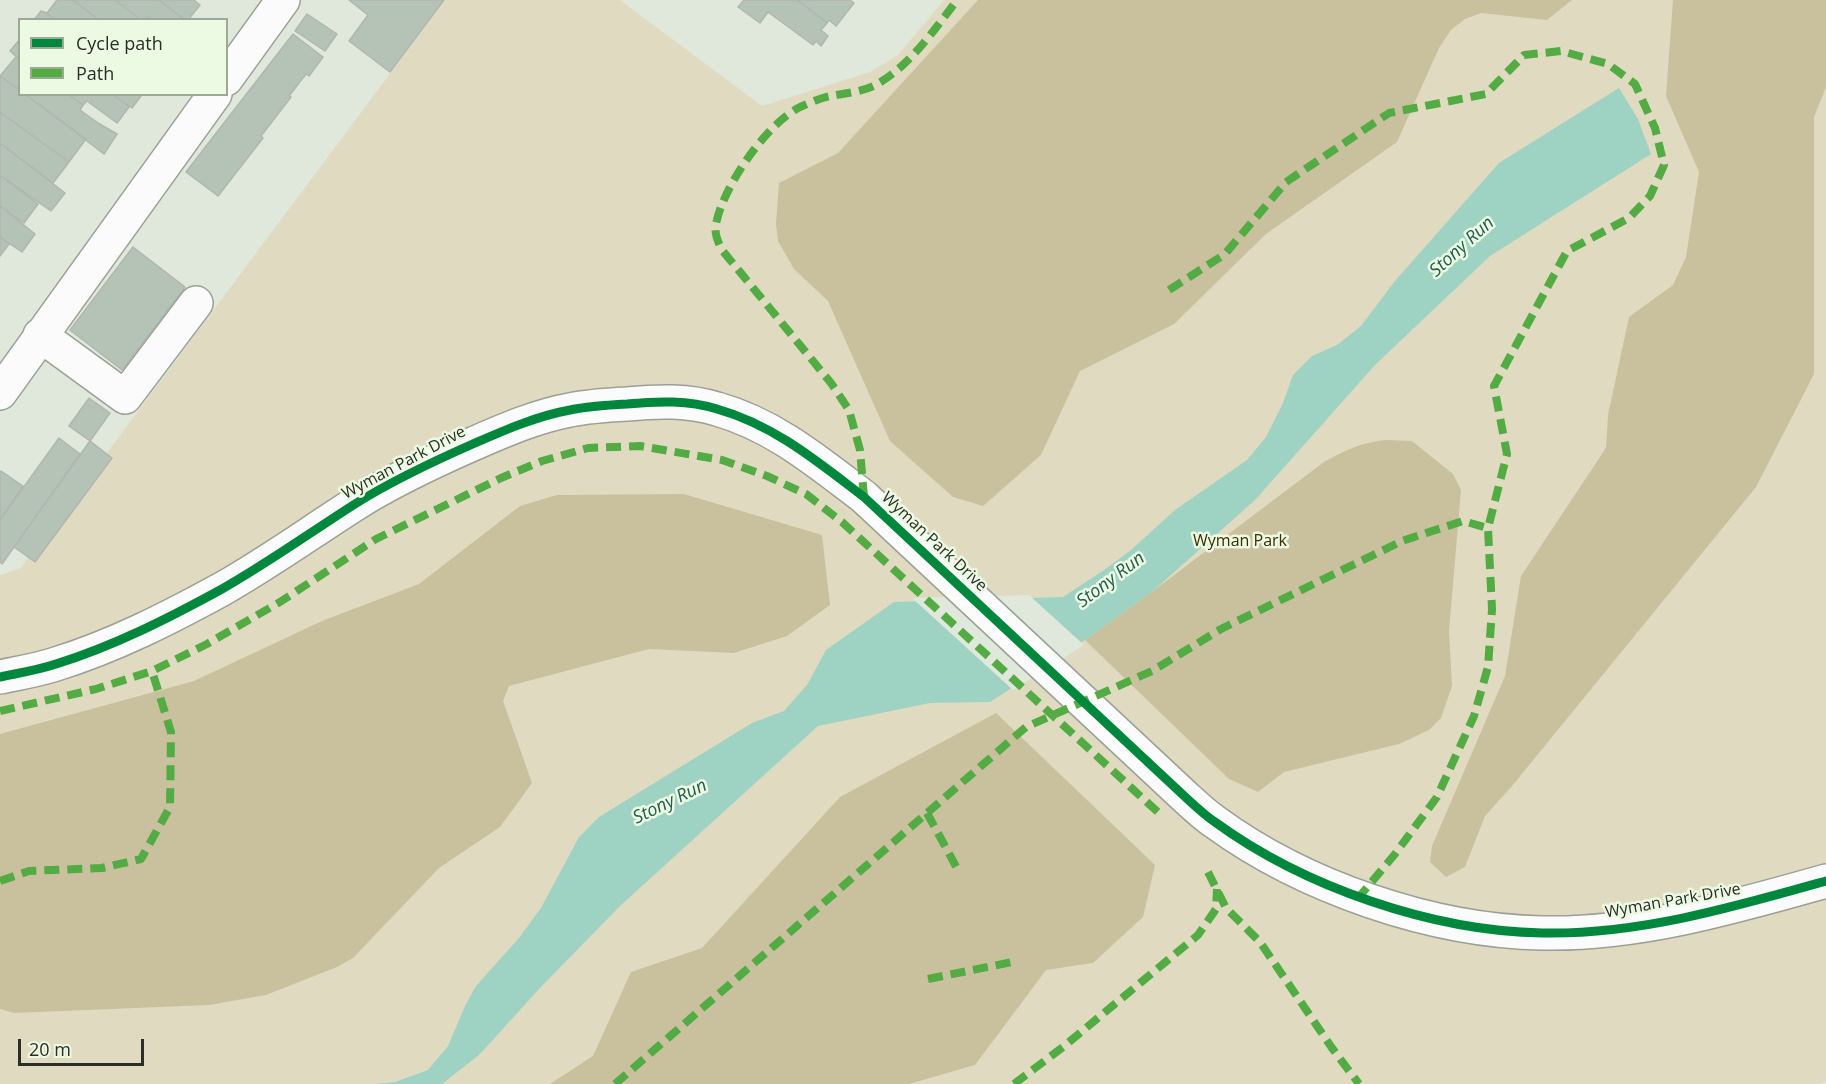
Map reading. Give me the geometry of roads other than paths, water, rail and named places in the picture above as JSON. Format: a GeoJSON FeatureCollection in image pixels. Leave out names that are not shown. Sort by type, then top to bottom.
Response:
{"type":"FeatureCollection","features":[{"type":"Feature","properties":{"kind":"street"},"geometry":{"type":"LineString","coordinates":[[228,76],[283,0]]}},
{"type":"Feature","properties":{"kind":"street"},"geometry":{"type":"LineString","coordinates":[[0,393],[214,96]]}},
{"type":"Feature","properties":{"kind":"street"},"geometry":{"type":"LineString","coordinates":[[40,335],[125,398],[196,303]]}},
{"type":"Feature","properties":{"kind":"street","name":"Wyman Park Drive"},"geometry":{"type":"LineString","coordinates":[[0,677],[56,664],[146,628],[224,588],[358,502],[435,460],[530,421],[569,410],[652,402],[687,402],[718,409],[789,440],[864,497],[1214,822],[1283,865],[1312,878],[1359,897],[1454,924],[1542,933],[1625,928],[1682,918],[1744,904],[1826,881]]}},
{"type":"Feature","properties":{"kind":"water","name":"Stony Run"},"geometry":{"type":"Polygon","coordinates":[[[1619,88],[1638,119],[1651,154],[1490,256],[1375,365],[1255,500],[1153,591],[1085,640],[990,702],[930,703],[818,726],[620,906],[539,989],[480,1054],[442,1084],[375,1084],[395,1082],[428,1070],[448,1046],[476,986],[519,938],[541,908],[579,837],[599,817],[752,723],[784,711],[807,685],[826,650],[894,602],[1063,597],[1107,568],[1131,550],[1175,510],[1247,460],[1266,437],[1283,403],[1293,375],[1312,356],[1337,345],[1361,326],[1395,281],[1499,163],[1619,88]]]}},
{"type":"Feature","properties":{"kind":"park label","name":"Wyman Park"},"geometry":{"type":"Point","coordinates":[1240,541]}}]}
